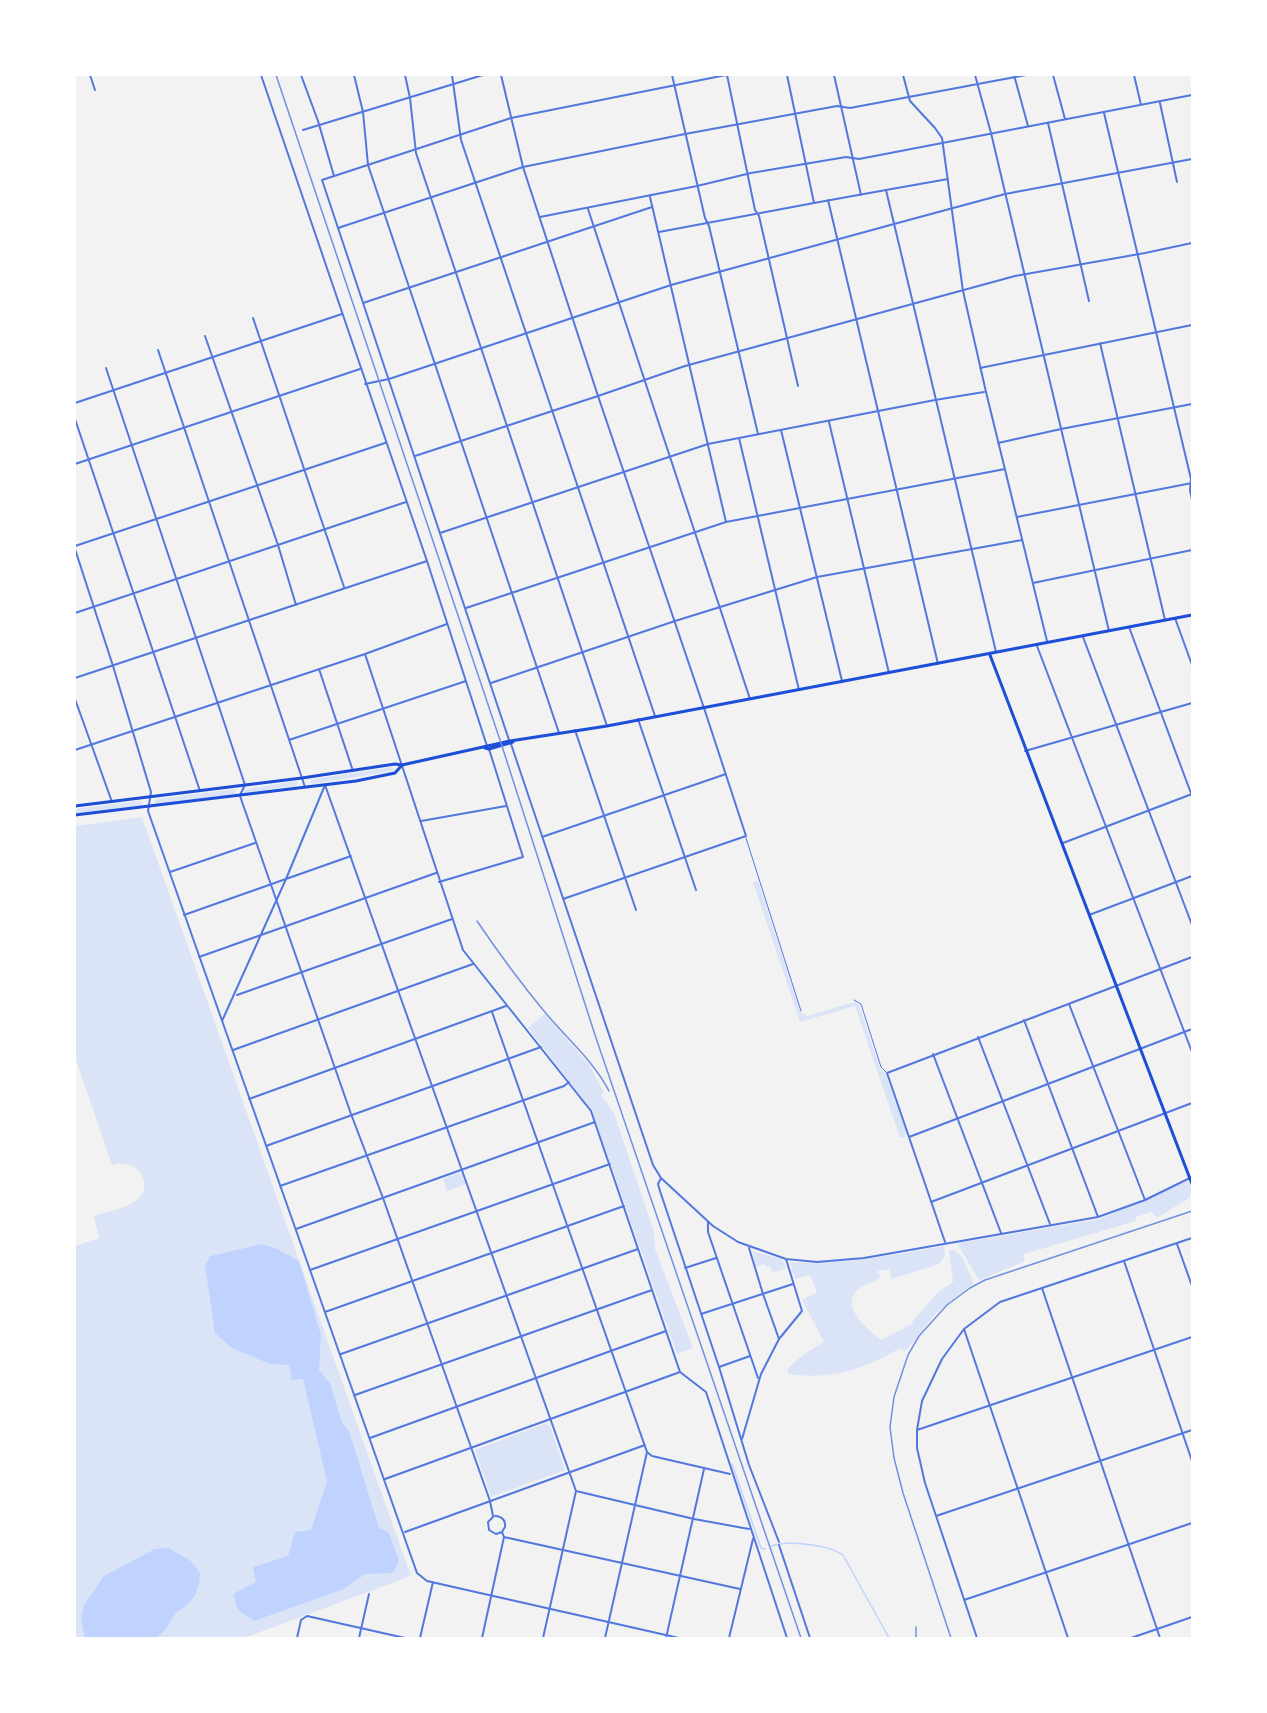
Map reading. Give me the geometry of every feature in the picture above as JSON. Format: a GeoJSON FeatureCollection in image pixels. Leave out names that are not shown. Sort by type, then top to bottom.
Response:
{"type":"FeatureCollection","features":[{"type":"Feature","properties":{"kind":"main road"},"geometry":{"type":"LineString","coordinates":[[75,806],[302,778],[394,764],[402,765],[515,741],[990,655],[1192,615]]}},
{"type":"Feature","properties":{"kind":"main road"},"geometry":{"type":"LineString","coordinates":[[990,655],[1192,1184]]}},
{"type":"Feature","properties":{"kind":"main road"},"geometry":{"type":"LineString","coordinates":[[75,815],[325,785],[395,772],[402,765]]}},
{"type":"Feature","properties":{"kind":"street"},"geometry":{"type":"LineString","coordinates":[[90,75],[95,90]]}},
{"type":"Feature","properties":{"kind":"street"},"geometry":{"type":"LineString","coordinates":[[261,75],[427,561],[506,806],[524,854],[521,858],[440,882]]}},
{"type":"Feature","properties":{"kind":"street"},"geometry":{"type":"LineString","coordinates":[[301,75],[334,176]]}},
{"type":"Feature","properties":{"kind":"street"},"geometry":{"type":"LineString","coordinates":[[354,75],[363,112],[368,165],[559,733]]}},
{"type":"Feature","properties":{"kind":"street"},"geometry":{"type":"LineString","coordinates":[[405,75],[410,98],[415,149],[607,726]]}},
{"type":"Feature","properties":{"kind":"street"},"geometry":{"type":"LineString","coordinates":[[452,75],[460,136],[655,716]]}},
{"type":"Feature","properties":{"kind":"street"},"geometry":{"type":"LineString","coordinates":[[303,130],[483,75]]}},
{"type":"Feature","properties":{"kind":"street"},"geometry":{"type":"LineString","coordinates":[[501,75],[523,167],[746,836],[563,899]]}},
{"type":"Feature","properties":{"kind":"street"},"geometry":{"type":"LineString","coordinates":[[672,75],[758,434]]}},
{"type":"Feature","properties":{"kind":"street"},"geometry":{"type":"LineString","coordinates":[[798,386],[769,258],[747,175],[727,75],[511,118],[322,180],[653,1165],[661,1178],[708,1222],[728,1237],[749,1247],[786,1258],[817,1262],[864,1258],[1098,1216],[1144,1200],[1191,1177]]}},
{"type":"Feature","properties":{"kind":"street"},"geometry":{"type":"LineString","coordinates":[[787,75],[814,203]]}},
{"type":"Feature","properties":{"kind":"street"},"geometry":{"type":"LineString","coordinates":[[834,75],[861,195]]}},
{"type":"Feature","properties":{"kind":"street"},"geometry":{"type":"LineString","coordinates":[[903,75],[908,98],[939,132],[943,142],[963,291],[1048,643]]}},
{"type":"Feature","properties":{"kind":"street"},"geometry":{"type":"LineString","coordinates":[[975,75],[991,133],[1109,631]]}},
{"type":"Feature","properties":{"kind":"street"},"geometry":{"type":"LineString","coordinates":[[338,228],[523,167],[837,106],[850,108],[1026,75]]}},
{"type":"Feature","properties":{"kind":"street"},"geometry":{"type":"LineString","coordinates":[[1053,75],[1065,119]]}},
{"type":"Feature","properties":{"kind":"street"},"geometry":{"type":"LineString","coordinates":[[1134,75],[1141,105]]}},
{"type":"Feature","properties":{"kind":"street"},"geometry":{"type":"LineString","coordinates":[[1015,76],[1028,126]]}},
{"type":"Feature","properties":{"kind":"street"},"geometry":{"type":"LineString","coordinates":[[540,217],[747,175],[846,157],[859,159],[1192,95]]}},
{"type":"Feature","properties":{"kind":"street"},"geometry":{"type":"LineString","coordinates":[[1160,102],[1177,182]]}},
{"type":"Feature","properties":{"kind":"street"},"geometry":{"type":"LineString","coordinates":[[1104,113],[1191,479],[1192,500]]}},
{"type":"Feature","properties":{"kind":"street"},"geometry":{"type":"LineString","coordinates":[[1048,123],[1089,301]]}},
{"type":"Feature","properties":{"kind":"street"},"geometry":{"type":"LineString","coordinates":[[365,384],[389,380],[671,285],[837,239],[1005,194],[1192,159]]}},
{"type":"Feature","properties":{"kind":"street"},"geometry":{"type":"LineString","coordinates":[[659,232],[948,179]]}},
{"type":"Feature","properties":{"kind":"street"},"geometry":{"type":"LineString","coordinates":[[886,190],[997,653]]}},
{"type":"Feature","properties":{"kind":"street"},"geometry":{"type":"LineString","coordinates":[[650,196],[726,522]]}},
{"type":"Feature","properties":{"kind":"street"},"geometry":{"type":"LineString","coordinates":[[828,200],[939,664]]}},
{"type":"Feature","properties":{"kind":"street"},"geometry":{"type":"LineString","coordinates":[[363,303],[652,207]]}},
{"type":"Feature","properties":{"kind":"street"},"geometry":{"type":"LineString","coordinates":[[588,208],[750,699]]}},
{"type":"Feature","properties":{"kind":"street"},"geometry":{"type":"LineString","coordinates":[[415,456],[690,365],[856,319],[1024,274],[1137,255],[1192,243]]}},
{"type":"Feature","properties":{"kind":"street"},"geometry":{"type":"LineString","coordinates":[[75,404],[342,314]]}},
{"type":"Feature","properties":{"kind":"street"},"geometry":{"type":"LineString","coordinates":[[253,318],[344,588]]}},
{"type":"Feature","properties":{"kind":"street"},"geometry":{"type":"LineString","coordinates":[[981,368],[1192,325]]}},
{"type":"Feature","properties":{"kind":"street"},"geometry":{"type":"LineString","coordinates":[[205,336],[278,544],[296,605]]}},
{"type":"Feature","properties":{"kind":"street"},"geometry":{"type":"LineString","coordinates":[[1100,343],[1165,620]]}},
{"type":"Feature","properties":{"kind":"street"},"geometry":{"type":"LineString","coordinates":[[158,350],[305,787]]}},
{"type":"Feature","properties":{"kind":"street"},"geometry":{"type":"LineString","coordinates":[[106,368],[130,446],[218,702],[244,785],[240,796],[255,843],[383,1198],[490,1501],[493,1516]]}},
{"type":"Feature","properties":{"kind":"street"},"geometry":{"type":"LineString","coordinates":[[75,464],[360,369]]}},
{"type":"Feature","properties":{"kind":"street"},"geometry":{"type":"LineString","coordinates":[[440,533],[708,444],[986,392]]}},
{"type":"Feature","properties":{"kind":"street"},"geometry":{"type":"LineString","coordinates":[[998,443],[1192,404]]}},
{"type":"Feature","properties":{"kind":"street"},"geometry":{"type":"LineString","coordinates":[[75,419],[200,791]]}},
{"type":"Feature","properties":{"kind":"street"},"geometry":{"type":"LineString","coordinates":[[828,421],[889,673]]}},
{"type":"Feature","properties":{"kind":"street"},"geometry":{"type":"LineString","coordinates":[[781,430],[842,682]]}},
{"type":"Feature","properties":{"kind":"street"},"geometry":{"type":"LineString","coordinates":[[739,438],[799,690]]}},
{"type":"Feature","properties":{"kind":"street"},"geometry":{"type":"LineString","coordinates":[[385,443],[114,532],[75,548],[133,731],[151,796],[148,811],[417,1573],[422,1579],[433,1582],[679,1638]]}},
{"type":"Feature","properties":{"kind":"street"},"geometry":{"type":"LineString","coordinates":[[466,608],[726,522],[1005,469]]}},
{"type":"Feature","properties":{"kind":"street"},"geometry":{"type":"LineString","coordinates":[[1017,518],[1191,483]]}},
{"type":"Feature","properties":{"kind":"street"},"geometry":{"type":"LineString","coordinates":[[75,613],[406,502]]}},
{"type":"Feature","properties":{"kind":"street"},"geometry":{"type":"LineString","coordinates":[[491,683],[675,621],[817,577],[1022,540]]}},
{"type":"Feature","properties":{"kind":"street"},"geometry":{"type":"LineString","coordinates":[[1033,583],[1192,550]]}},
{"type":"Feature","properties":{"kind":"street"},"geometry":{"type":"LineString","coordinates":[[75,678],[427,561]]}},
{"type":"Feature","properties":{"kind":"street"},"geometry":{"type":"LineString","coordinates":[[1175,618],[1192,665]]}},
{"type":"Feature","properties":{"kind":"street"},"geometry":{"type":"LineString","coordinates":[[75,750],[447,624]]}},
{"type":"Feature","properties":{"kind":"street"},"geometry":{"type":"LineString","coordinates":[[1062,844],[1192,795],[1129,627]]}},
{"type":"Feature","properties":{"kind":"street"},"geometry":{"type":"LineString","coordinates":[[1083,637],[1192,925]]}},
{"type":"Feature","properties":{"kind":"street"},"geometry":{"type":"LineString","coordinates":[[1037,646],[1192,1052]]}},
{"type":"Feature","properties":{"kind":"street"},"geometry":{"type":"LineString","coordinates":[[364,654],[421,821],[436,873],[464,950],[506,1006],[588,1106],[595,1122],[680,1372],[706,1392],[787,1638]]}},
{"type":"Feature","properties":{"kind":"street"},"geometry":{"type":"LineString","coordinates":[[319,669],[352,771]]}},
{"type":"Feature","properties":{"kind":"street"},"geometry":{"type":"LineString","coordinates":[[289,740],[466,681]]}},
{"type":"Feature","properties":{"kind":"street"},"geometry":{"type":"LineString","coordinates":[[75,699],[112,802]]}},
{"type":"Feature","properties":{"kind":"street"},"geometry":{"type":"LineString","coordinates":[[1026,751],[1192,703]]}},
{"type":"Feature","properties":{"kind":"street"},"geometry":{"type":"LineString","coordinates":[[638,719],[696,890]]}},
{"type":"Feature","properties":{"kind":"street"},"geometry":{"type":"LineString","coordinates":[[575,730],[636,910]]}},
{"type":"Feature","properties":{"kind":"street"},"geometry":{"type":"LineString","coordinates":[[542,837],[726,774]]}},
{"type":"Feature","properties":{"kind":"street"},"geometry":{"type":"LineString","coordinates":[[325,785],[576,1491],[543,1638]]}},
{"type":"Feature","properties":{"kind":"street"},"geometry":{"type":"LineString","coordinates":[[222,1021],[286,879],[325,785]]}},
{"type":"Feature","properties":{"kind":"street"},"geometry":{"type":"LineString","coordinates":[[421,821],[506,806]]}},
{"type":"Feature","properties":{"kind":"street"},"geometry":{"type":"LineString","coordinates":[[169,872],[255,843]]}},
{"type":"Feature","properties":{"kind":"street"},"geometry":{"type":"LineString","coordinates":[[184,915],[351,856]]}},
{"type":"Feature","properties":{"kind":"street"},"geometry":{"type":"LineString","coordinates":[[199,957],[436,873]]}},
{"type":"Feature","properties":{"kind":"street"},"geometry":{"type":"LineString","coordinates":[[1089,915],[1192,876]]}},
{"type":"Feature","properties":{"kind":"street"},"geometry":{"type":"LineString","coordinates":[[235,995],[452,920]]}},
{"type":"Feature","properties":{"kind":"street"},"geometry":{"type":"LineString","coordinates":[[945,1242],[888,1073],[1192,957]]}},
{"type":"Feature","properties":{"kind":"street"},"geometry":{"type":"LineString","coordinates":[[232,1050],[473,964]]}},
{"type":"Feature","properties":{"kind":"street"},"geometry":{"type":"LineString","coordinates":[[1069,1004],[1144,1200]]}},
{"type":"Feature","properties":{"kind":"street"},"geometry":{"type":"LineString","coordinates":[[249,1099],[506,1006]]}},
{"type":"Feature","properties":{"kind":"street"},"geometry":{"type":"LineString","coordinates":[[492,1012],[647,1452],[605,1638]]}},
{"type":"Feature","properties":{"kind":"street"},"geometry":{"type":"LineString","coordinates":[[1024,1020],[1098,1216]]}},
{"type":"Feature","properties":{"kind":"street"},"geometry":{"type":"LineString","coordinates":[[909,1137],[1192,1029]]}},
{"type":"Feature","properties":{"kind":"street"},"geometry":{"type":"LineString","coordinates":[[978,1037],[1050,1224]]}},
{"type":"Feature","properties":{"kind":"street"},"geometry":{"type":"LineString","coordinates":[[266,1146],[541,1047]]}},
{"type":"Feature","properties":{"kind":"street"},"geometry":{"type":"LineString","coordinates":[[933,1054],[1001,1233]]}},
{"type":"Feature","properties":{"kind":"street"},"geometry":{"type":"LineString","coordinates":[[280,1186],[448,1128],[564,1086],[569,1082]]}},
{"type":"Feature","properties":{"kind":"street"},"geometry":{"type":"LineString","coordinates":[[931,1202],[1192,1103]]}},
{"type":"Feature","properties":{"kind":"street"},"geometry":{"type":"LineString","coordinates":[[296,1229],[595,1122]]}},
{"type":"Feature","properties":{"kind":"street"},"geometry":{"type":"LineString","coordinates":[[310,1270],[610,1164]]}},
{"type":"Feature","properties":{"kind":"street"},"geometry":{"type":"LineString","coordinates":[[661,1178],[658,1184],[660,1191],[749,1465],[779,1543],[810,1638]]}},
{"type":"Feature","properties":{"kind":"street"},"geometry":{"type":"LineString","coordinates":[[325,1312],[624,1206]]}},
{"type":"Feature","properties":{"kind":"street"},"geometry":{"type":"LineString","coordinates":[[708,1222],[708,1232],[716,1258],[758,1380]]}},
{"type":"Feature","properties":{"kind":"street"},"geometry":{"type":"LineString","coordinates":[[977,1638],[919,1462],[917,1430],[925,1393],[942,1359],[964,1329],[1000,1302],[1192,1238]]}},
{"type":"Feature","properties":{"kind":"street"},"geometry":{"type":"LineString","coordinates":[[1177,1243],[1192,1286]]}},
{"type":"Feature","properties":{"kind":"street"},"geometry":{"type":"LineString","coordinates":[[749,1247],[779,1339]]}},
{"type":"Feature","properties":{"kind":"street"},"geometry":{"type":"LineString","coordinates":[[341,1354],[638,1249]]}},
{"type":"Feature","properties":{"kind":"street"},"geometry":{"type":"LineString","coordinates":[[686,1268],[716,1258]]}},
{"type":"Feature","properties":{"kind":"street"},"geometry":{"type":"LineString","coordinates":[[742,1439],[758,1380],[779,1339],[802,1309],[786,1258]]}},
{"type":"Feature","properties":{"kind":"street"},"geometry":{"type":"LineString","coordinates":[[1124,1261],[1192,1461]]}},
{"type":"Feature","properties":{"kind":"street"},"geometry":{"type":"LineString","coordinates":[[701,1314],[794,1284]]}},
{"type":"Feature","properties":{"kind":"street"},"geometry":{"type":"LineString","coordinates":[[1042,1288],[1160,1638]]}},
{"type":"Feature","properties":{"kind":"street"},"geometry":{"type":"LineString","coordinates":[[355,1395],[652,1290]]}},
{"type":"Feature","properties":{"kind":"street"},"geometry":{"type":"LineString","coordinates":[[964,1329],[1068,1638]]}},
{"type":"Feature","properties":{"kind":"street"},"geometry":{"type":"LineString","coordinates":[[370,1438],[666,1331]]}},
{"type":"Feature","properties":{"kind":"street"},"geometry":{"type":"LineString","coordinates":[[917,1430],[1192,1337]]}},
{"type":"Feature","properties":{"kind":"street"},"geometry":{"type":"LineString","coordinates":[[719,1368],[750,1356]]}},
{"type":"Feature","properties":{"kind":"street"},"geometry":{"type":"LineString","coordinates":[[385,1479],[680,1372]]}},
{"type":"Feature","properties":{"kind":"street"},"geometry":{"type":"LineString","coordinates":[[936,1516],[1192,1430]]}},
{"type":"Feature","properties":{"kind":"street"},"geometry":{"type":"LineString","coordinates":[[404,1532],[645,1445]]}},
{"type":"Feature","properties":{"kind":"street"},"geometry":{"type":"LineString","coordinates":[[647,1452],[652,1456],[732,1474]]}},
{"type":"Feature","properties":{"kind":"street"},"geometry":{"type":"LineString","coordinates":[[667,1637],[704,1469]]}},
{"type":"Feature","properties":{"kind":"street"},"geometry":{"type":"LineString","coordinates":[[576,1491],[694,1519],[750,1529]]}},
{"type":"Feature","properties":{"kind":"street"},"geometry":{"type":"LineString","coordinates":[[493,1516],[505,1521],[502,1532],[496,1534],[489,1530],[488,1522],[493,1516]]}},
{"type":"Feature","properties":{"kind":"street"},"geometry":{"type":"LineString","coordinates":[[964,1600],[1192,1523]]}},
{"type":"Feature","properties":{"kind":"street"},"geometry":{"type":"LineString","coordinates":[[482,1638],[504,1537],[502,1532]]}},
{"type":"Feature","properties":{"kind":"street"},"geometry":{"type":"LineString","coordinates":[[504,1537],[740,1589]]}},
{"type":"Feature","properties":{"kind":"street"},"geometry":{"type":"LineString","coordinates":[[729,1638],[753,1538]]}},
{"type":"Feature","properties":{"kind":"street"},"geometry":{"type":"LineString","coordinates":[[420,1638],[433,1582]]}},
{"type":"Feature","properties":{"kind":"street"},"geometry":{"type":"LineString","coordinates":[[359,1638],[369,1594]]}},
{"type":"Feature","properties":{"kind":"street"},"geometry":{"type":"LineString","coordinates":[[297,1638],[302,1620],[310,1616],[405,1638]]}},
{"type":"Feature","properties":{"kind":"street"},"geometry":{"type":"LineString","coordinates":[[1131,1638],[1192,1617]]}},
{"type":"Feature","properties":{"kind":"lane"},"geometry":{"type":"LineString","coordinates":[[746,836],[801,1011]]}},
{"type":"Feature","properties":{"kind":"lane"},"geometry":{"type":"LineString","coordinates":[[854,1000],[861,1004],[880,1067],[888,1073]]}},
{"type":"Feature","properties":{"kind":"shaded area"},"geometry":{"type":"Polygon","coordinates":[[[392,767],[395,769],[393,771],[312,784],[310,782],[313,779],[392,767]]]}},
{"type":"Feature","properties":{"kind":"shaded area"},"geometry":{"type":"Polygon","coordinates":[[[295,781],[299,783],[295,786],[245,793],[243,791],[246,789],[295,781]]]}},
{"type":"Feature","properties":{"kind":"shaded area"},"geometry":{"type":"Polygon","coordinates":[[[235,789],[237,791],[235,794],[158,804],[154,802],[157,799],[235,789]]]}},
{"type":"Feature","properties":{"kind":"shaded area"},"geometry":{"type":"Polygon","coordinates":[[[139,801],[142,805],[75,814],[75,809],[139,801]]]}},
{"type":"Feature","properties":{"kind":"shaded area"},"geometry":{"type":"Polygon","coordinates":[[[142,817],[411,1576],[244,1638],[75,1638],[75,1246],[99,1238],[94,1216],[134,1202],[144,1190],[144,1183],[138,1170],[131,1166],[112,1165],[75,1057],[75,826],[142,817]]]}},
{"type":"Feature","properties":{"kind":"shaded area"},"geometry":{"type":"Polygon","coordinates":[[[758,881],[801,1013],[807,1016],[855,1002],[859,1005],[881,1071],[885,1072],[906,1132],[904,1137],[900,1138],[855,1006],[800,1022],[753,882],[758,881]]]}},
{"type":"Feature","properties":{"kind":"shaded area"},"geometry":{"type":"Polygon","coordinates":[[[545,1014],[590,1066],[604,1093],[601,1095],[614,1113],[654,1232],[655,1249],[693,1348],[677,1354],[592,1111],[528,1028],[545,1014]]]}},
{"type":"Feature","properties":{"kind":"shaded area"},"geometry":{"type":"Polygon","coordinates":[[[459,1173],[466,1184],[447,1191],[443,1179],[459,1173]]]}},
{"type":"Feature","properties":{"kind":"shaded area"},"geometry":{"type":"Polygon","coordinates":[[[1188,1181],[1192,1190],[1189,1198],[1157,1218],[1151,1212],[1136,1217],[1136,1221],[1024,1254],[1024,1262],[979,1280],[957,1243],[1100,1219],[1188,1181]]]}},
{"type":"Feature","properties":{"kind":"shaded area"},"geometry":{"type":"Polygon","coordinates":[[[944,1246],[945,1256],[939,1264],[892,1279],[889,1269],[877,1271],[881,1278],[860,1288],[852,1299],[852,1306],[859,1319],[881,1340],[912,1324],[937,1293],[953,1282],[949,1250],[954,1250],[962,1257],[974,1283],[936,1313],[908,1348],[904,1351],[900,1348],[874,1362],[847,1371],[819,1375],[789,1374],[787,1369],[791,1365],[824,1342],[802,1300],[817,1292],[810,1275],[795,1279],[790,1262],[848,1261],[944,1246]]]}},
{"type":"Feature","properties":{"kind":"shaded area"},"geometry":{"type":"Polygon","coordinates":[[[752,1251],[782,1259],[786,1268],[773,1273],[770,1265],[766,1267],[764,1264],[756,1267],[752,1251]]]}},
{"type":"Feature","properties":{"kind":"shaded area"},"geometry":{"type":"Polygon","coordinates":[[[546,1423],[550,1426],[565,1470],[491,1497],[475,1450],[546,1423]]]}},
{"type":"Feature","properties":{"kind":"water"},"geometry":{"type":"Polygon","coordinates":[[[262,1244],[299,1261],[321,1335],[319,1370],[330,1383],[342,1423],[349,1431],[379,1528],[389,1533],[399,1561],[393,1573],[365,1574],[344,1589],[254,1621],[238,1610],[233,1594],[256,1582],[253,1567],[288,1556],[295,1532],[311,1530],[327,1481],[303,1379],[292,1380],[289,1365],[270,1364],[232,1348],[215,1333],[205,1265],[211,1256],[262,1244]]]}},
{"type":"Feature","properties":{"kind":"water"},"geometry":{"type":"Polygon","coordinates":[[[168,1548],[191,1561],[200,1573],[199,1585],[194,1597],[185,1607],[176,1612],[166,1629],[156,1638],[85,1638],[81,1618],[84,1605],[104,1576],[155,1549],[168,1548]]]}},
{"type":"Feature","properties":{"kind":"waterway"},"geometry":{"type":"LineString","coordinates":[[732,1464],[761,1548],[765,1549]]}},
{"type":"Feature","properties":{"kind":"waterway"},"geometry":{"type":"LineString","coordinates":[[772,1546],[788,1543],[808,1544],[837,1551],[843,1555],[889,1638]]}},
{"type":"Feature","properties":{"kind":"railway"},"geometry":{"type":"LineString","coordinates":[[276,75],[501,743],[595,1035],[801,1638]]}},
{"type":"Feature","properties":{"kind":"railway"},"geometry":{"type":"LineString","coordinates":[[477,921],[526,989],[587,1059],[609,1091]]}},
{"type":"Feature","properties":{"kind":"railway"},"geometry":{"type":"LineString","coordinates":[[951,1638],[903,1493],[894,1458],[890,1427],[894,1397],[908,1355],[919,1336],[947,1305],[985,1280],[1192,1211]]}},
{"type":"Feature","properties":{"kind":"railway"},"geometry":{"type":"LineString","coordinates":[[916,1627],[916,1638]]}}]}
